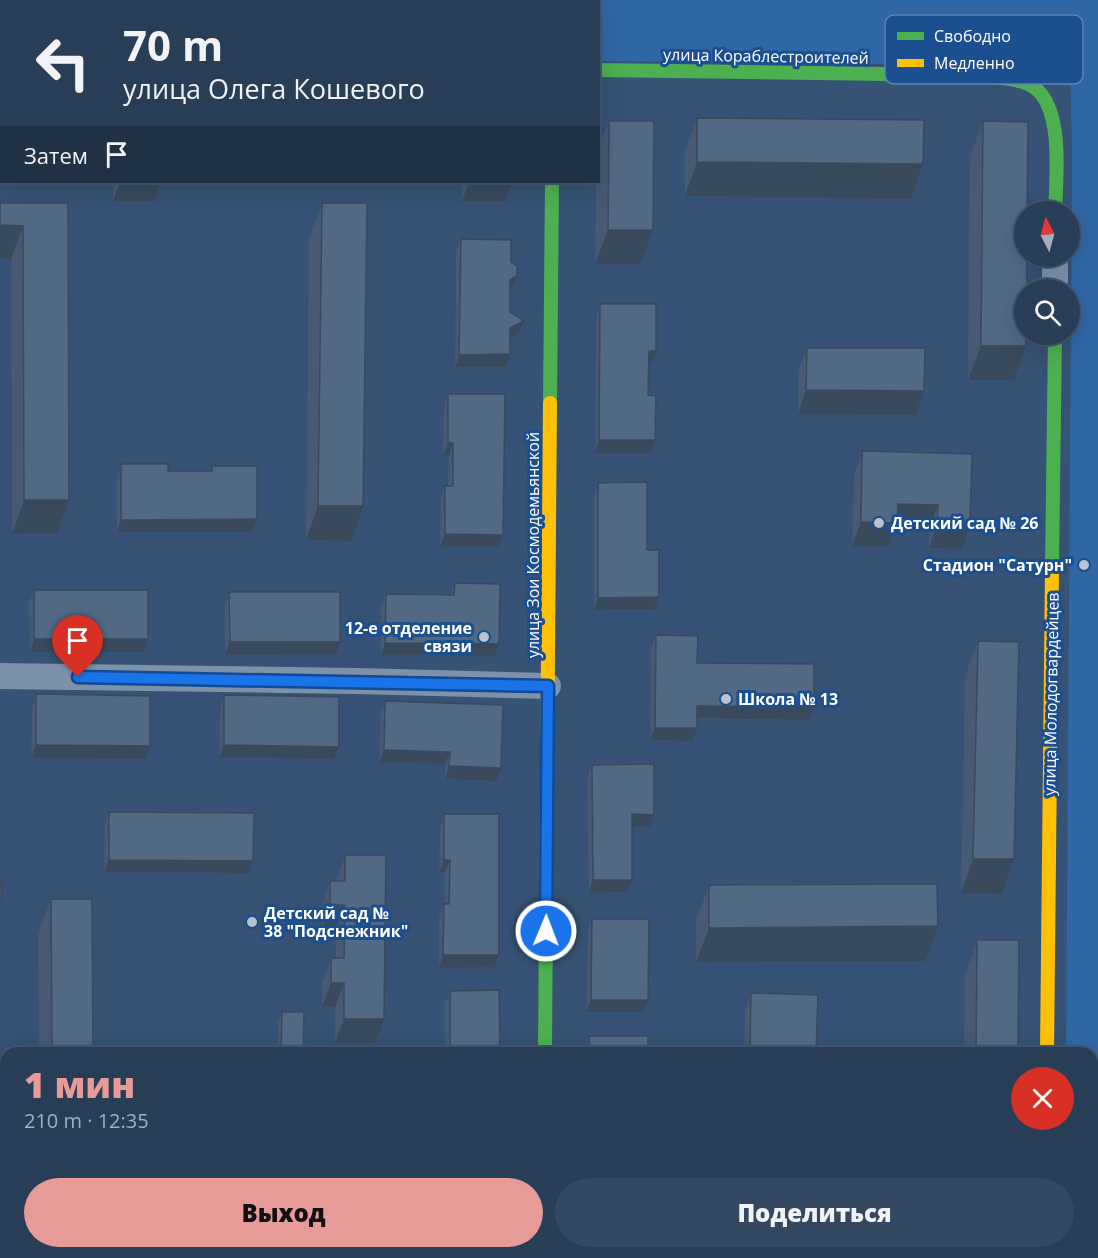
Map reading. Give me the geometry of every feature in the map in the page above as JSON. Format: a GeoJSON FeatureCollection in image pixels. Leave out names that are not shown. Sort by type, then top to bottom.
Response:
{"type":"FeatureCollection","features":[{"type":"Feature","properties":{"kind":"street","name":"улица Кораблестроителей"},"geometry":{"type":"LineString","coordinates":[[600,70],[885,74]]}},
{"type":"Feature","properties":{"kind":"street","name":"улица Кораблестроителей"},"geometry":{"type":"LineString","coordinates":[[1020,84],[1036,88],[1049,104],[1056,135],[1056,201]]}},
{"type":"Feature","properties":{"kind":"street","name":"улица Зои Космодемьянской"},"geometry":{"type":"LineString","coordinates":[[545,1047],[552,183]]}},
{"type":"Feature","properties":{"kind":"street","name":"улица Молодогвардейцев"},"geometry":{"type":"LineString","coordinates":[[1047,1047],[1055,345]]}},
{"type":"Feature","properties":{"kind":"street"},"geometry":{"type":"LineString","coordinates":[[0,676],[548,686]]}},
{"type":"Feature","properties":{"kind":"shaded area"},"geometry":{"type":"Polygon","coordinates":[[[600,0],[1098,0],[1098,1047],[1066,1047],[1071,345],[1080,345],[1080,279],[1071,279],[1071,267],[1080,267],[1080,201],[1072,201],[1070,84],[1083,84],[1083,15],[885,15],[885,64],[600,61],[600,0]]]}},
{"type":"Feature","properties":{"kind":"building"},"geometry":{"type":"Polygon","coordinates":[[[697,118],[924,120],[923,164],[697,162],[697,118]]]}},
{"type":"Feature","properties":{"kind":"building"},"geometry":{"type":"Polygon","coordinates":[[[609,121],[654,121],[653,230],[608,230],[609,121]]]}},
{"type":"Feature","properties":{"kind":"building"},"geometry":{"type":"Polygon","coordinates":[[[983,121],[1028,122],[1027,201],[1014,201],[1014,267],[1027,267],[1027,279],[1014,279],[1014,345],[1026,346],[981,346],[983,121]]]}},
{"type":"Feature","properties":{"kind":"building"},"geometry":{"type":"Polygon","coordinates":[[[0,203],[68,203],[69,500],[24,500],[23,226],[0,225],[0,203]]]}},
{"type":"Feature","properties":{"kind":"building"},"geometry":{"type":"Polygon","coordinates":[[[322,203],[367,203],[363,506],[318,506],[322,203]]]}},
{"type":"Feature","properties":{"kind":"building"},"geometry":{"type":"Polygon","coordinates":[[[461,239],[511,240],[511,262],[517,266],[517,276],[510,280],[510,312],[524,321],[510,328],[510,354],[459,355],[461,239]]]}},
{"type":"Feature","properties":{"kind":"building"},"geometry":{"type":"Polygon","coordinates":[[[600,304],[656,304],[656,351],[649,351],[648,395],[656,396],[655,440],[599,440],[600,304]]]}},
{"type":"Feature","properties":{"kind":"building"},"geometry":{"type":"Polygon","coordinates":[[[807,348],[925,348],[924,391],[806,390],[807,348]]]}},
{"type":"Feature","properties":{"kind":"building"},"geometry":{"type":"Polygon","coordinates":[[[448,394],[505,394],[503,535],[445,534],[445,486],[453,486],[453,443],[448,443],[448,394]]]}},
{"type":"Feature","properties":{"kind":"building"},"geometry":{"type":"Polygon","coordinates":[[[862,451],[972,454],[970,525],[937,524],[938,505],[898,504],[897,523],[861,522],[862,451]]]}},
{"type":"Feature","properties":{"kind":"building"},"geometry":{"type":"Polygon","coordinates":[[[121,464],[168,464],[168,471],[212,471],[212,466],[257,466],[257,519],[121,520],[121,464]]]}},
{"type":"Feature","properties":{"kind":"building"},"geometry":{"type":"Polygon","coordinates":[[[647,482],[647,550],[659,550],[659,597],[598,598],[598,483],[647,482]]]}},
{"type":"Feature","properties":{"kind":"building"},"geometry":{"type":"Polygon","coordinates":[[[455,583],[500,584],[499,644],[385,643],[386,594],[454,595],[455,583]]]}},
{"type":"Feature","properties":{"kind":"building"},"geometry":{"type":"Polygon","coordinates":[[[34,590],[148,590],[148,639],[34,639],[34,590]]]}},
{"type":"Feature","properties":{"kind":"building"},"geometry":{"type":"Polygon","coordinates":[[[229,592],[340,592],[340,642],[230,642],[229,592]]]}},
{"type":"Feature","properties":{"kind":"building"},"geometry":{"type":"Polygon","coordinates":[[[656,635],[698,636],[697,663],[814,664],[814,707],[697,706],[697,728],[655,728],[656,635]]]}},
{"type":"Feature","properties":{"kind":"building"},"geometry":{"type":"Polygon","coordinates":[[[978,641],[1019,642],[1014,859],[973,859],[978,641]]]}},
{"type":"Feature","properties":{"kind":"building"},"geometry":{"type":"Polygon","coordinates":[[[36,694],[150,696],[150,746],[36,745],[36,694]]]}},
{"type":"Feature","properties":{"kind":"building"},"geometry":{"type":"Polygon","coordinates":[[[224,695],[339,697],[339,747],[224,745],[224,695]]]}},
{"type":"Feature","properties":{"kind":"building"},"geometry":{"type":"Polygon","coordinates":[[[385,701],[503,705],[501,768],[449,766],[450,752],[384,750],[385,701]]]}},
{"type":"Feature","properties":{"kind":"building"},"geometry":{"type":"Polygon","coordinates":[[[654,764],[654,815],[632,814],[632,880],[593,880],[592,765],[654,764]]]}},
{"type":"Feature","properties":{"kind":"building"},"geometry":{"type":"Polygon","coordinates":[[[109,812],[254,813],[253,861],[109,860],[109,812]]]}},
{"type":"Feature","properties":{"kind":"building"},"geometry":{"type":"Polygon","coordinates":[[[444,814],[499,814],[499,955],[443,955],[444,904],[449,904],[450,860],[444,860],[444,814]]]}},
{"type":"Feature","properties":{"kind":"building"},"geometry":{"type":"Polygon","coordinates":[[[345,855],[386,855],[384,1019],[344,1019],[344,983],[331,983],[331,958],[344,958],[345,905],[330,905],[330,881],[345,881],[345,855]]]}},
{"type":"Feature","properties":{"kind":"building"},"geometry":{"type":"Polygon","coordinates":[[[0,882],[2,882],[2,900],[0,900],[0,882]]]}},
{"type":"Feature","properties":{"kind":"building"},"geometry":{"type":"Polygon","coordinates":[[[937,884],[938,926],[709,928],[709,885],[937,884]]]}},
{"type":"Feature","properties":{"kind":"building"},"geometry":{"type":"Polygon","coordinates":[[[51,899],[92,899],[93,1047],[52,1047],[51,899]]]}},
{"type":"Feature","properties":{"kind":"building"},"geometry":{"type":"Polygon","coordinates":[[[592,919],[649,919],[648,1000],[591,1000],[592,919]]]}},
{"type":"Feature","properties":{"kind":"building"},"geometry":{"type":"Polygon","coordinates":[[[977,940],[1019,940],[1018,1047],[976,1047],[977,940]]]}},
{"type":"Feature","properties":{"kind":"building"},"geometry":{"type":"Polygon","coordinates":[[[499,990],[500,1047],[450,1047],[450,991],[499,990]]]}},
{"type":"Feature","properties":{"kind":"building"},"geometry":{"type":"Polygon","coordinates":[[[751,993],[818,995],[816,1047],[750,1047],[751,993]]]}},
{"type":"Feature","properties":{"kind":"building"},"geometry":{"type":"Polygon","coordinates":[[[282,1012],[304,1012],[303,1047],[281,1047],[282,1012]]]}},
{"type":"Feature","properties":{"kind":"building"},"geometry":{"type":"Polygon","coordinates":[[[589,1036],[648,1036],[648,1047],[589,1047],[589,1036]]]}},
{"type":"Feature","properties":{"kind":"traffic: fast"},"geometry":{"type":"LineString","coordinates":[[600,70],[885,74]]}},
{"type":"Feature","properties":{"kind":"traffic: fast"},"geometry":{"type":"LineString","coordinates":[[1028,84],[1044,98],[1054,128],[1057,165],[1055,201]]}},
{"type":"Feature","properties":{"kind":"traffic: fast"},"geometry":{"type":"LineString","coordinates":[[550,403],[552,183]]}},
{"type":"Feature","properties":{"kind":"traffic: fast"},"geometry":{"type":"LineString","coordinates":[[1052,567],[1055,345]]}},
{"type":"Feature","properties":{"kind":"traffic: fast"},"geometry":{"type":"LineString","coordinates":[[545,1047],[547,778]]}},
{"type":"Feature","properties":{"kind":"traffic: slow"},"geometry":{"type":"LineString","coordinates":[[547,778],[550,403]]}},
{"type":"Feature","properties":{"kind":"traffic: slow"},"geometry":{"type":"LineString","coordinates":[[1047,1047],[1052,567]]}},
{"type":"Feature","properties":{"kind":"place","name":"Детский сад № 26"},"geometry":{"type":"Point","coordinates":[879,523]}},
{"type":"Feature","properties":{"kind":"place","name":"Стадион \"Сатурн\""},"geometry":{"type":"Point","coordinates":[1084,565]}},
{"type":"Feature","properties":{"kind":"place","name":"12-е отделение связи"},"geometry":{"type":"Point","coordinates":[484,637]}},
{"type":"Feature","properties":{"kind":"place","name":"Школа № 13"},"geometry":{"type":"Point","coordinates":[726,699]}},
{"type":"Feature","properties":{"kind":"place","name":"Детский сад № 38 \"Подснежник\""},"geometry":{"type":"Point","coordinates":[252,922]}},
{"type":"Feature","properties":{"kind":"route"},"geometry":{"type":"LineString","coordinates":[[78,677],[548,686],[546,931]]}}]}
